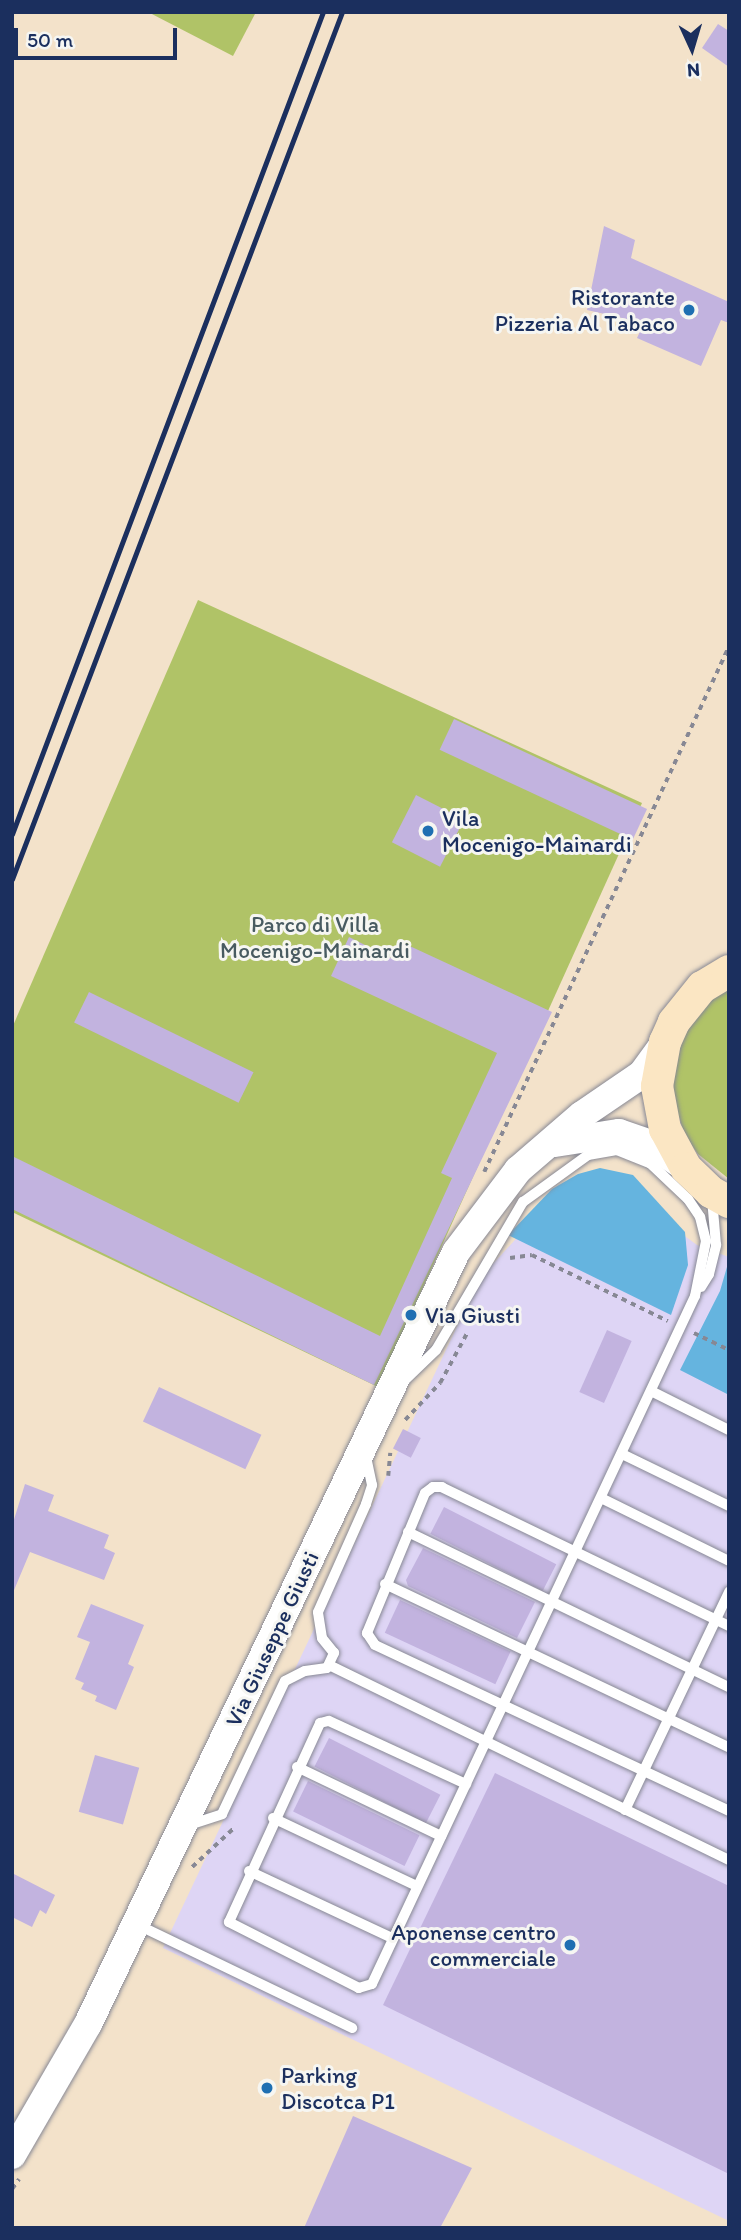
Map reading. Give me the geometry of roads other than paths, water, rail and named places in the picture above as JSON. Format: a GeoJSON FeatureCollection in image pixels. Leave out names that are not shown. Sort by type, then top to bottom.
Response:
{"type":"FeatureCollection","features":[{"type":"Feature","properties":{"kind":"main road"},"geometry":{"type":"LineString","coordinates":[[720,1197],[686,1168],[664,1129],[657,1086],[665,1042],[674,1022],[702,987],[729,946]]}},
{"type":"Feature","properties":{"kind":"main road"},"geometry":{"type":"LineString","coordinates":[[702,987],[729,971]]}},
{"type":"Feature","properties":{"kind":"street","name":"Via Giuseppe Giusti"},"geometry":{"type":"LineString","coordinates":[[12,2155],[47,2100],[184,1827],[456,1252],[518,1170],[555,1143],[582,1115],[642,1074],[665,1042]]}},
{"type":"Feature","properties":{"kind":"street","name":"Via Giuseppe Giusti"},"geometry":{"type":"LineString","coordinates":[[555,1143],[619,1133],[653,1145],[686,1168]]}},
{"type":"Feature","properties":{"kind":"lane"},"geometry":{"type":"LineString","coordinates":[[386,1398],[436,1350],[523,1202],[588,1155],[617,1150],[650,1163],[688,1199],[706,1241],[695,1296]]}},
{"type":"Feature","properties":{"kind":"lane"},"geometry":{"type":"LineString","coordinates":[[466,1784],[329,1721],[320,1723],[249,1871],[229,1918],[231,1925],[359,1988],[372,1984],[392,1938],[466,1784],[622,1454],[695,1296],[709,1274],[716,1245],[720,1197]]}},
{"type":"Feature","properties":{"kind":"lane"},"geometry":{"type":"LineString","coordinates":[[651,1391],[729,1430]]}},
{"type":"Feature","properties":{"kind":"lane"},"geometry":{"type":"LineString","coordinates":[[329,1665],[334,1653],[322,1638],[317,1612],[372,1485],[364,1443]]}},
{"type":"Feature","properties":{"kind":"lane"},"geometry":{"type":"LineString","coordinates":[[622,1454],[729,1506]]}},
{"type":"Feature","properties":{"kind":"lane"},"geometry":{"type":"LineString","coordinates":[[729,1626],[442,1487],[428,1487],[368,1628],[370,1640],[729,1811]]}},
{"type":"Feature","properties":{"kind":"lane"},"geometry":{"type":"LineString","coordinates":[[601,1498],[729,1561]]}},
{"type":"Feature","properties":{"kind":"lane"},"geometry":{"type":"LineString","coordinates":[[408,1532],[729,1687]]}},
{"type":"Feature","properties":{"kind":"lane"},"geometry":{"type":"LineString","coordinates":[[385,1584],[729,1747]]}},
{"type":"Feature","properties":{"kind":"lane"},"geometry":{"type":"LineString","coordinates":[[625,1810],[729,1592]]}},
{"type":"Feature","properties":{"kind":"lane"},"geometry":{"type":"LineString","coordinates":[[184,1827],[222,1814],[285,1681],[329,1665],[729,1860]]}},
{"type":"Feature","properties":{"kind":"lane"},"geometry":{"type":"LineString","coordinates":[[297,1767],[441,1836]]}},
{"type":"Feature","properties":{"kind":"lane"},"geometry":{"type":"LineString","coordinates":[[273,1818],[417,1886]]}},
{"type":"Feature","properties":{"kind":"lane"},"geometry":{"type":"LineString","coordinates":[[249,1871],[392,1938]]}},
{"type":"Feature","properties":{"kind":"lane"},"geometry":{"type":"LineString","coordinates":[[136,1924],[352,2028]]}},
{"type":"Feature","properties":{"kind":"water"},"geometry":{"type":"Polygon","coordinates":[[[600,1168],[633,1175],[685,1232],[688,1265],[671,1315],[508,1235],[552,1189],[578,1174],[600,1168]]]}},
{"type":"Feature","properties":{"kind":"water"},"geometry":{"type":"Polygon","coordinates":[[[729,1260],[729,1395],[680,1370],[720,1291],[729,1260]]]}},
{"type":"Feature","properties":{"kind":"railway"},"geometry":{"type":"LineString","coordinates":[[12,834],[323,12]]}},
{"type":"Feature","properties":{"kind":"railway"},"geometry":{"type":"LineString","coordinates":[[12,879],[342,12]]}},
{"type":"Feature","properties":{"kind":"place","name":"Ristorante Pizzeria Al Tabaco"},"geometry":{"type":"Point","coordinates":[689,310]}},
{"type":"Feature","properties":{"kind":"place","name":"Vila Mocenigo-Mainardi"},"geometry":{"type":"Point","coordinates":[428,831]}},
{"type":"Feature","properties":{"kind":"place","name":"Via Giusti"},"geometry":{"type":"Point","coordinates":[411,1315]}},
{"type":"Feature","properties":{"kind":"place","name":"Aponense centro commerciale"},"geometry":{"type":"Point","coordinates":[570,1945]}},
{"type":"Feature","properties":{"kind":"place","name":"Parking Discotca P1"},"geometry":{"type":"Point","coordinates":[267,2088]}},
{"type":"Feature","properties":{"kind":"park label","name":"Parco di Villa Mocenigo-Mainardi"},"geometry":{"type":"Point","coordinates":[315,937]}}]}
